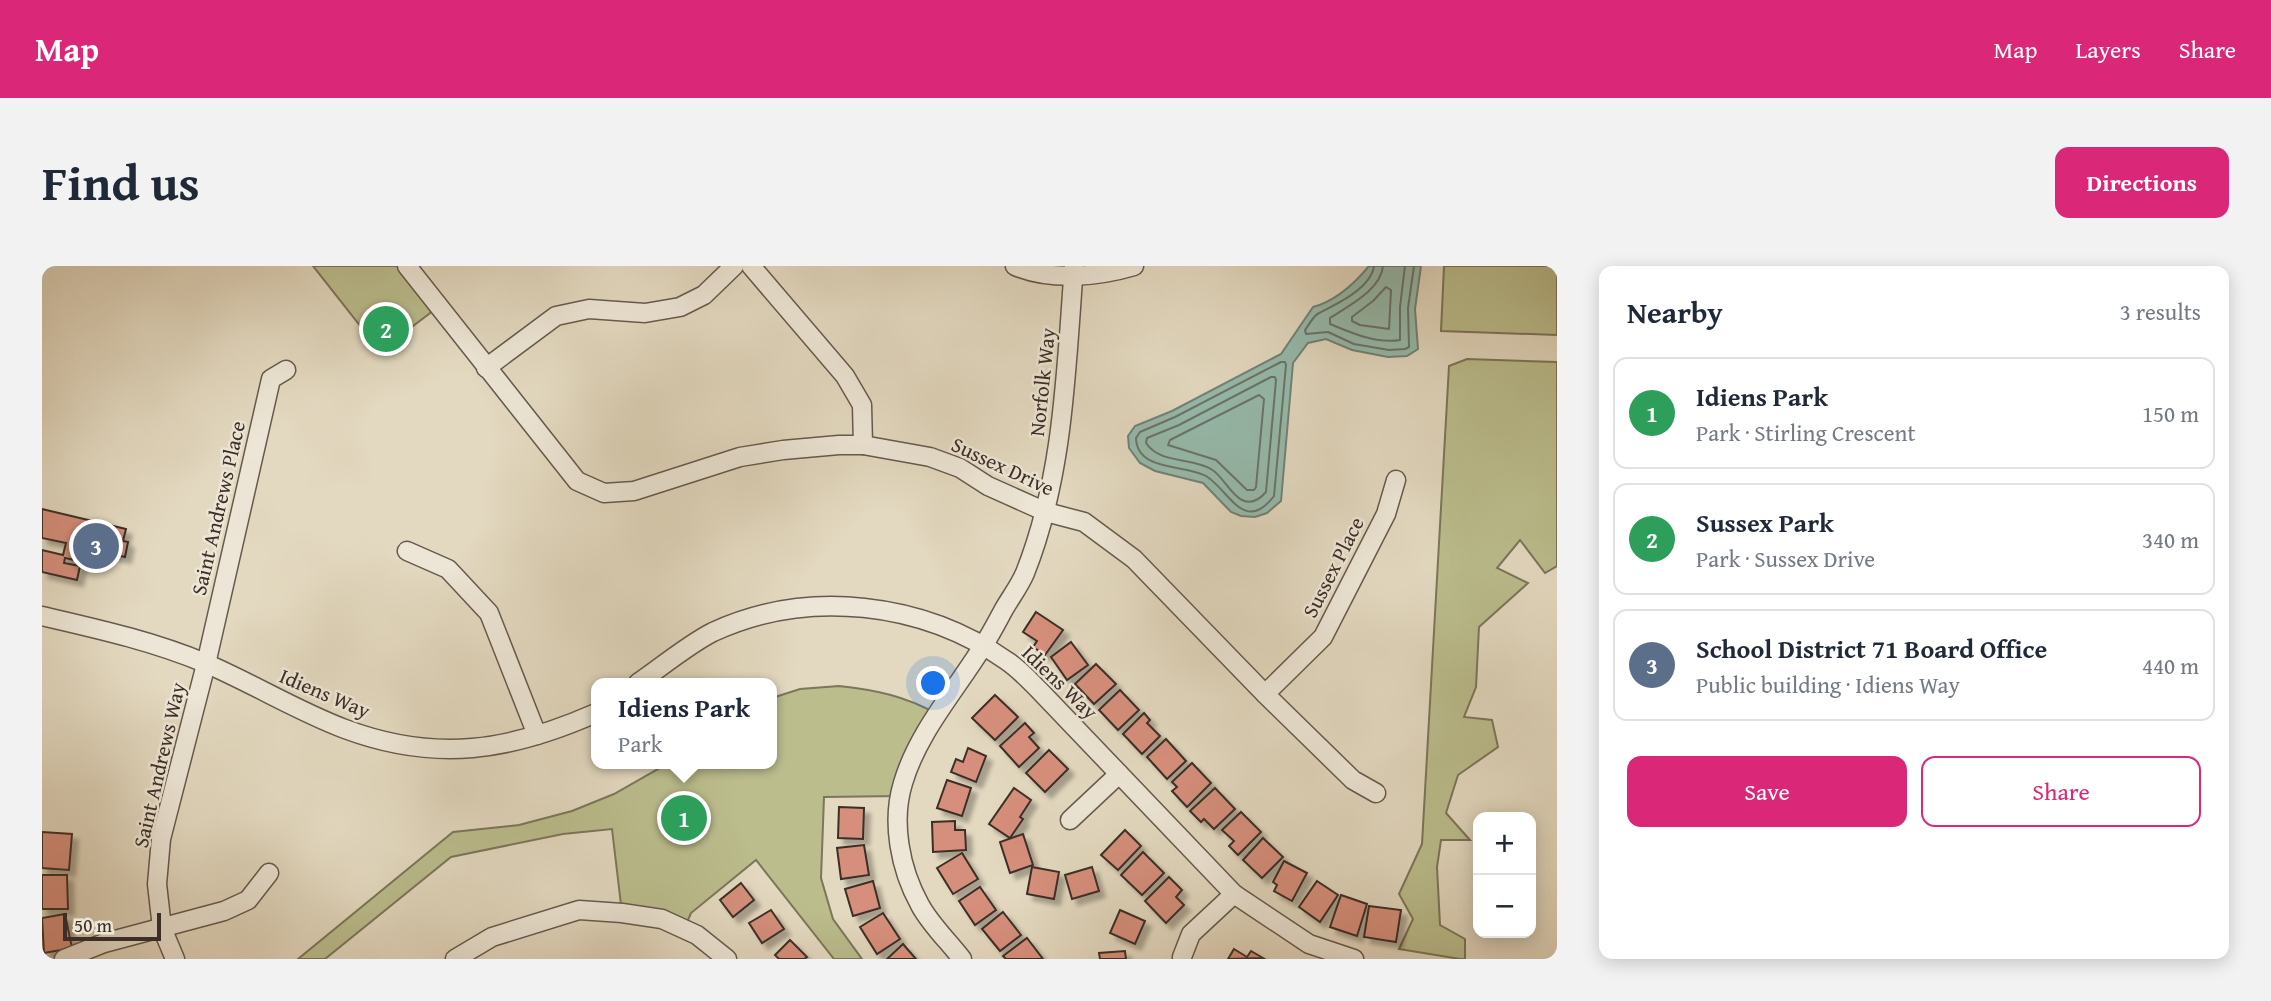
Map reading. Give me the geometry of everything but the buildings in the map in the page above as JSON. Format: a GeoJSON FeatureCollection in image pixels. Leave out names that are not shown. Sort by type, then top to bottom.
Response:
{"type":"FeatureCollection","features":[{"type":"Feature","properties":{"kind":"street","name":"Sussex Drive"},"geometry":{"type":"LineString","coordinates":[[407,266],[577,481],[604,493],[634,491],[740,457],[783,450],[863,445],[930,457],[960,468],[988,486],[1046,512],[1084,522],[1134,559],[1353,780],[1376,793]]}},
{"type":"Feature","properties":{"kind":"street"},"geometry":{"type":"LineString","coordinates":[[486,368],[556,316],[589,309],[645,313],[680,307],[704,295],[734,266]]}},
{"type":"Feature","properties":{"kind":"street"},"geometry":{"type":"LineString","coordinates":[[751,266],[845,376],[862,405],[863,445]]}},
{"type":"Feature","properties":{"kind":"street"},"geometry":{"type":"LineString","coordinates":[[1015,266],[1026,271],[1115,272],[1134,266]]}},
{"type":"Feature","properties":{"kind":"street","name":"Norfolk Way"},"geometry":{"type":"LineString","coordinates":[[962,959],[920,907],[902,865],[900,796],[904,780],[923,738],[984,646],[1024,575],[1046,512],[1061,430],[1074,271]]}},
{"type":"Feature","properties":{"kind":"street","name":"Saint Andrews Place"},"geometry":{"type":"LineString","coordinates":[[206,664],[271,379],[286,370]]}},
{"type":"Feature","properties":{"kind":"street","name":"Sussex Place"},"geometry":{"type":"LineString","coordinates":[[1265,694],[1323,637],[1386,514],[1396,480]]}},
{"type":"Feature","properties":{"kind":"street"},"geometry":{"type":"LineString","coordinates":[[407,551],[448,569],[489,614],[537,735]]}},
{"type":"Feature","properties":{"kind":"street","name":"Idiens Way"},"geometry":{"type":"LineString","coordinates":[[645,678],[712,633],[768,614],[831,605],[889,610],[933,622],[984,646],[1010,663],[1234,894],[1329,955],[1354,959]]}},
{"type":"Feature","properties":{"kind":"street","name":"Idiens Way"},"geometry":{"type":"LineString","coordinates":[[42,616],[145,640],[206,664],[345,729],[402,746],[454,750],[496,747],[591,715]]}},
{"type":"Feature","properties":{"kind":"street","name":"Saint Andrews Way"},"geometry":{"type":"LineString","coordinates":[[175,959],[162,928],[157,884],[161,839],[206,664]]}},
{"type":"Feature","properties":{"kind":"street"},"geometry":{"type":"LineString","coordinates":[[1070,820],[1119,774]]}},
{"type":"Feature","properties":{"kind":"street"},"geometry":{"type":"LineString","coordinates":[[64,959],[104,943],[224,911],[248,900],[269,873]]}},
{"type":"Feature","properties":{"kind":"street"},"geometry":{"type":"LineString","coordinates":[[1182,957],[1191,934],[1234,894]]}},
{"type":"Feature","properties":{"kind":"street"},"geometry":{"type":"LineString","coordinates":[[455,959],[492,937],[579,910],[662,919],[697,934],[727,959]]}},
{"type":"Feature","properties":{"kind":"shaded area"},"geometry":{"type":"Polygon","coordinates":[[[313,266],[407,266],[438,307],[380,351],[313,266]]]}},
{"type":"Feature","properties":{"kind":"shaded area"},"geometry":{"type":"Polygon","coordinates":[[[1444,266],[1557,266],[1557,335],[1441,331],[1444,266]]]}},
{"type":"Feature","properties":{"kind":"shaded area"},"geometry":{"type":"Polygon","coordinates":[[[1467,359],[1557,362],[1557,566],[1545,573],[1520,540],[1497,568],[1528,583],[1479,627],[1476,687],[1464,717],[1492,720],[1498,747],[1458,775],[1446,813],[1470,840],[1441,840],[1437,867],[1440,925],[1465,939],[1465,959],[1460,959],[1399,949],[1413,919],[1399,894],[1422,844],[1449,366],[1467,359]]]}},
{"type":"Feature","properties":{"kind":"shaded area"},"geometry":{"type":"Polygon","coordinates":[[[839,686],[865,690],[890,695],[937,714],[900,796],[824,797],[821,878],[833,919],[862,959],[834,959],[756,860],[691,913],[684,929],[622,913],[612,829],[563,834],[451,857],[325,959],[298,959],[453,832],[519,825],[572,811],[614,794],[658,769],[777,769],[777,696],[800,689],[839,686]]]}},
{"type":"Feature","properties":{"kind":"water"},"geometry":{"type":"Polygon","coordinates":[[[1369,266],[1421,266],[1415,309],[1418,349],[1407,356],[1388,357],[1352,350],[1326,339],[1308,343],[1293,363],[1281,501],[1267,513],[1255,517],[1241,516],[1231,512],[1203,483],[1155,471],[1140,463],[1129,448],[1128,436],[1135,426],[1172,411],[1281,354],[1313,307],[1344,291],[1369,266]]]}},
{"type":"Feature","properties":{"kind":"place","name":"Sussex Park"},"geometry":{"type":"Point","coordinates":[386,329]}},
{"type":"Feature","properties":{"kind":"place","name":"School District 71 Board Office"},"geometry":{"type":"Point","coordinates":[96,546]}},
{"type":"Feature","properties":{"kind":"place","name":"Idiens Park"},"geometry":{"type":"Point","coordinates":[684,818]}}]}
